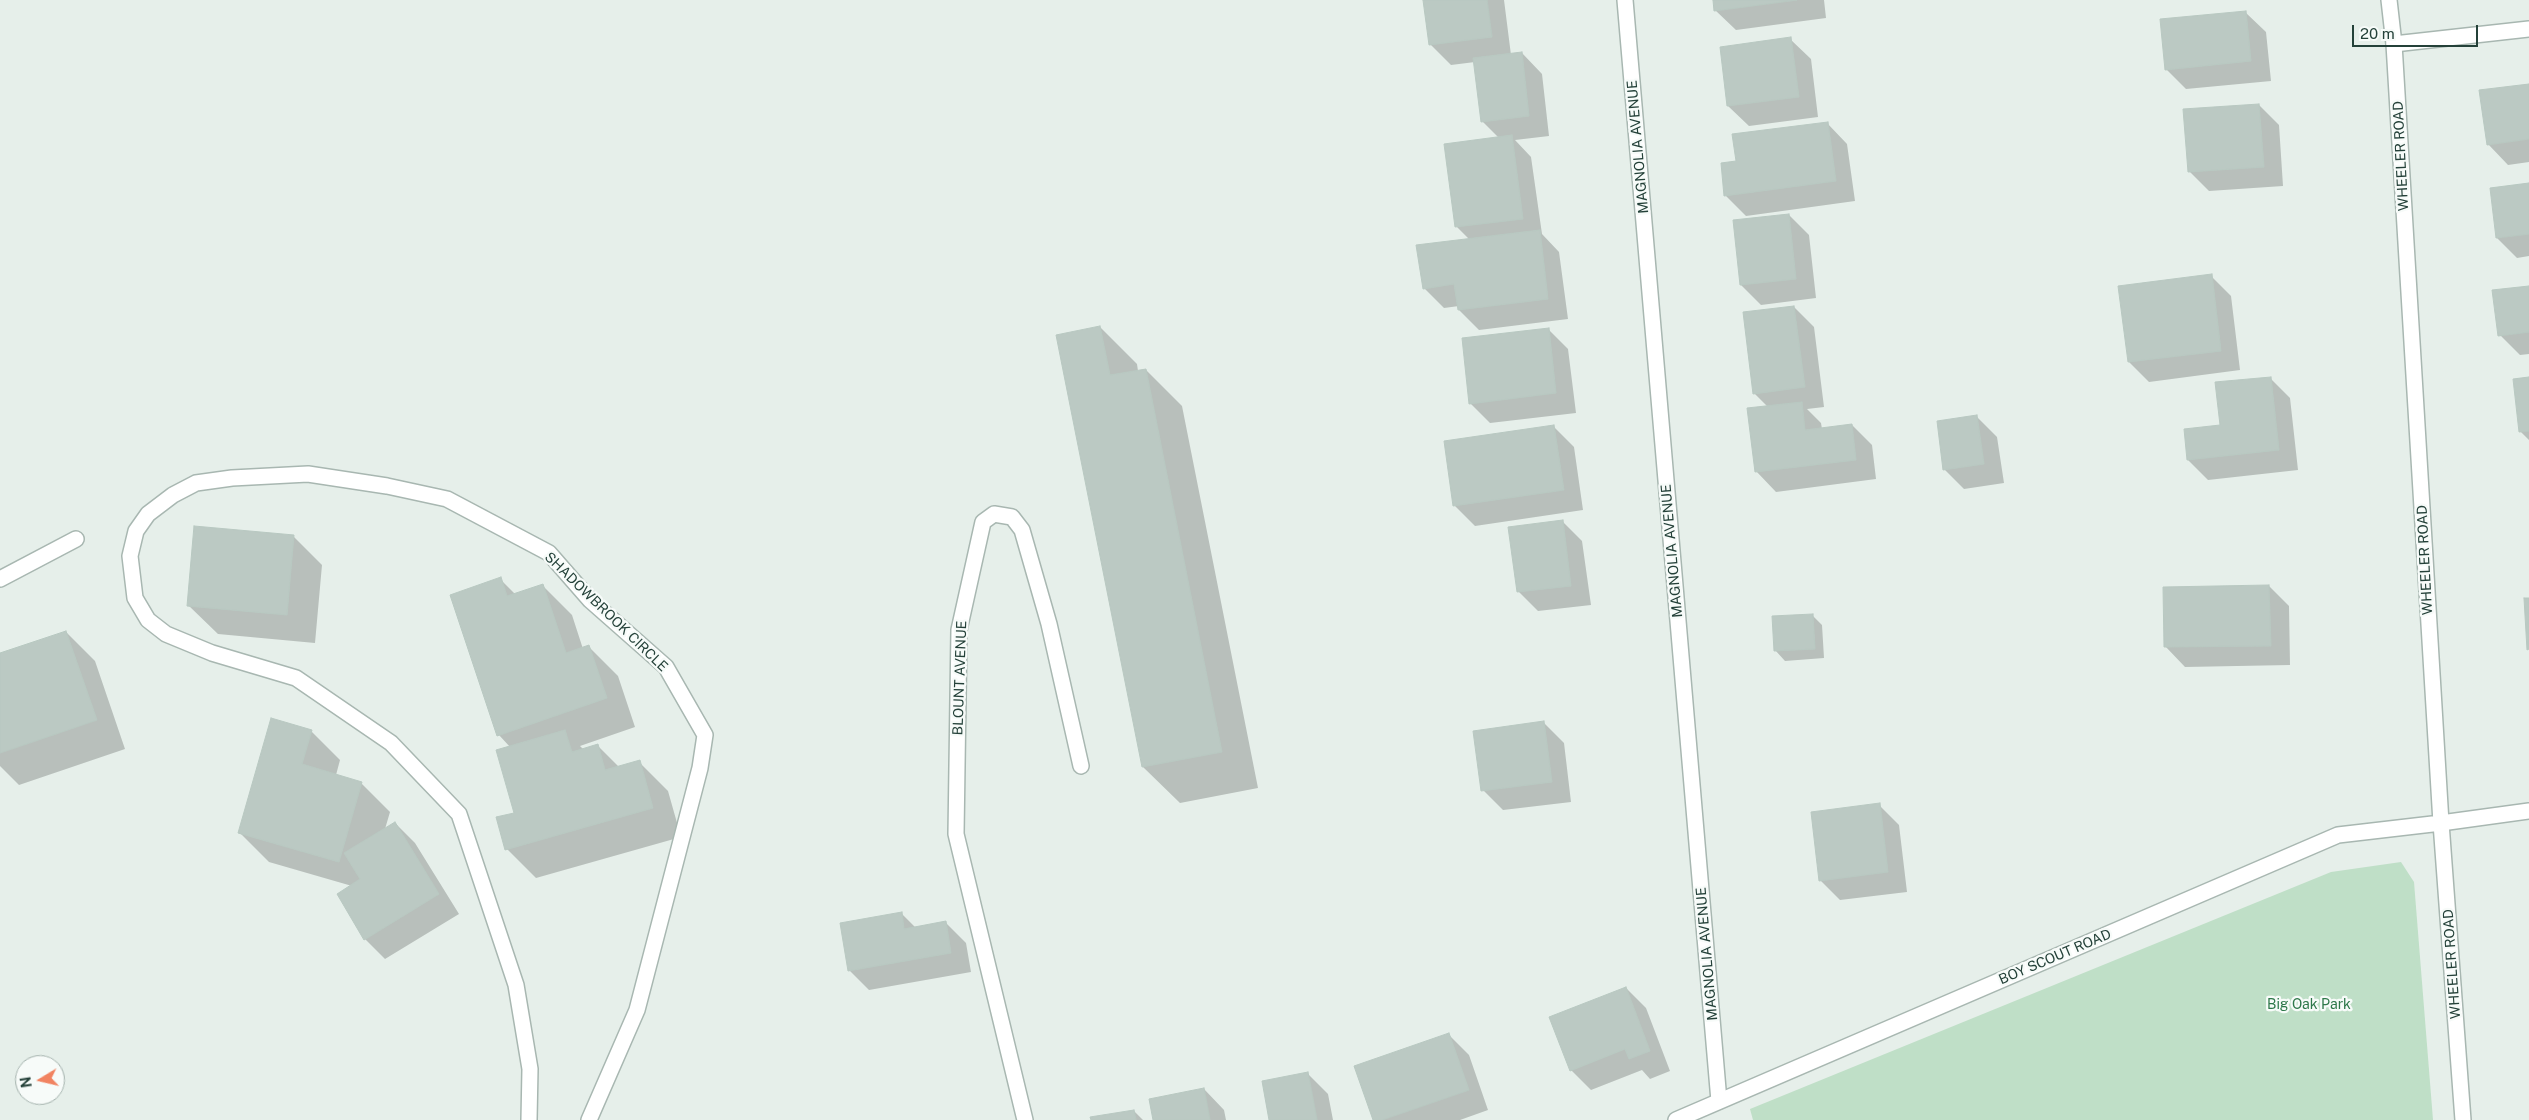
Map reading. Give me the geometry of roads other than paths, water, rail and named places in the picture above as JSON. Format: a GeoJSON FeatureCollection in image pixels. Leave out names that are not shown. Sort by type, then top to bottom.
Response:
{"type":"FeatureCollection","features":[{"type":"Feature","properties":{"kind":"street","name":"MAGNOLIA AVENUE"},"geometry":{"type":"LineString","coordinates":[[1625,0],[1719,1101]]}},
{"type":"Feature","properties":{"kind":"street","name":"WHEELER ROAD"},"geometry":{"type":"LineString","coordinates":[[2389,0],[2394,44],[2441,823],[2463,1120]]}},
{"type":"Feature","properties":{"kind":"street"},"geometry":{"type":"LineString","coordinates":[[2394,44],[2529,29]]}},
{"type":"Feature","properties":{"kind":"street","name":"SHADOWBROOK CIRCLE"},"geometry":{"type":"LineString","coordinates":[[529,1120],[530,1069],[516,985],[459,814],[391,743],[296,678],[212,653],[166,634],[148,620],[135,598],[130,556],[136,531],[148,514],[173,495],[196,484],[232,478],[308,474],[387,486],[447,499],[549,553],[590,600],[666,667],[705,735],[700,768],[637,1010],[589,1120]]}},
{"type":"Feature","properties":{"kind":"street","name":"BLOUNT AVENUE"},"geometry":{"type":"LineString","coordinates":[[1025,1120],[956,834],[959,630],[983,522],[994,514],[1012,517],[1022,530],[1049,624],[1082,766]]}},
{"type":"Feature","properties":{"kind":"street"},"geometry":{"type":"LineString","coordinates":[[0,579],[76,539]]}},
{"type":"Feature","properties":{"kind":"street","name":"BOY SCOUT ROAD"},"geometry":{"type":"LineString","coordinates":[[1676,1120],[2338,835],[2529,811]]}},
{"type":"Feature","properties":{"kind":"park label","name":"Big Oak Park"},"geometry":{"type":"Point","coordinates":[2309,1005]}}]}
